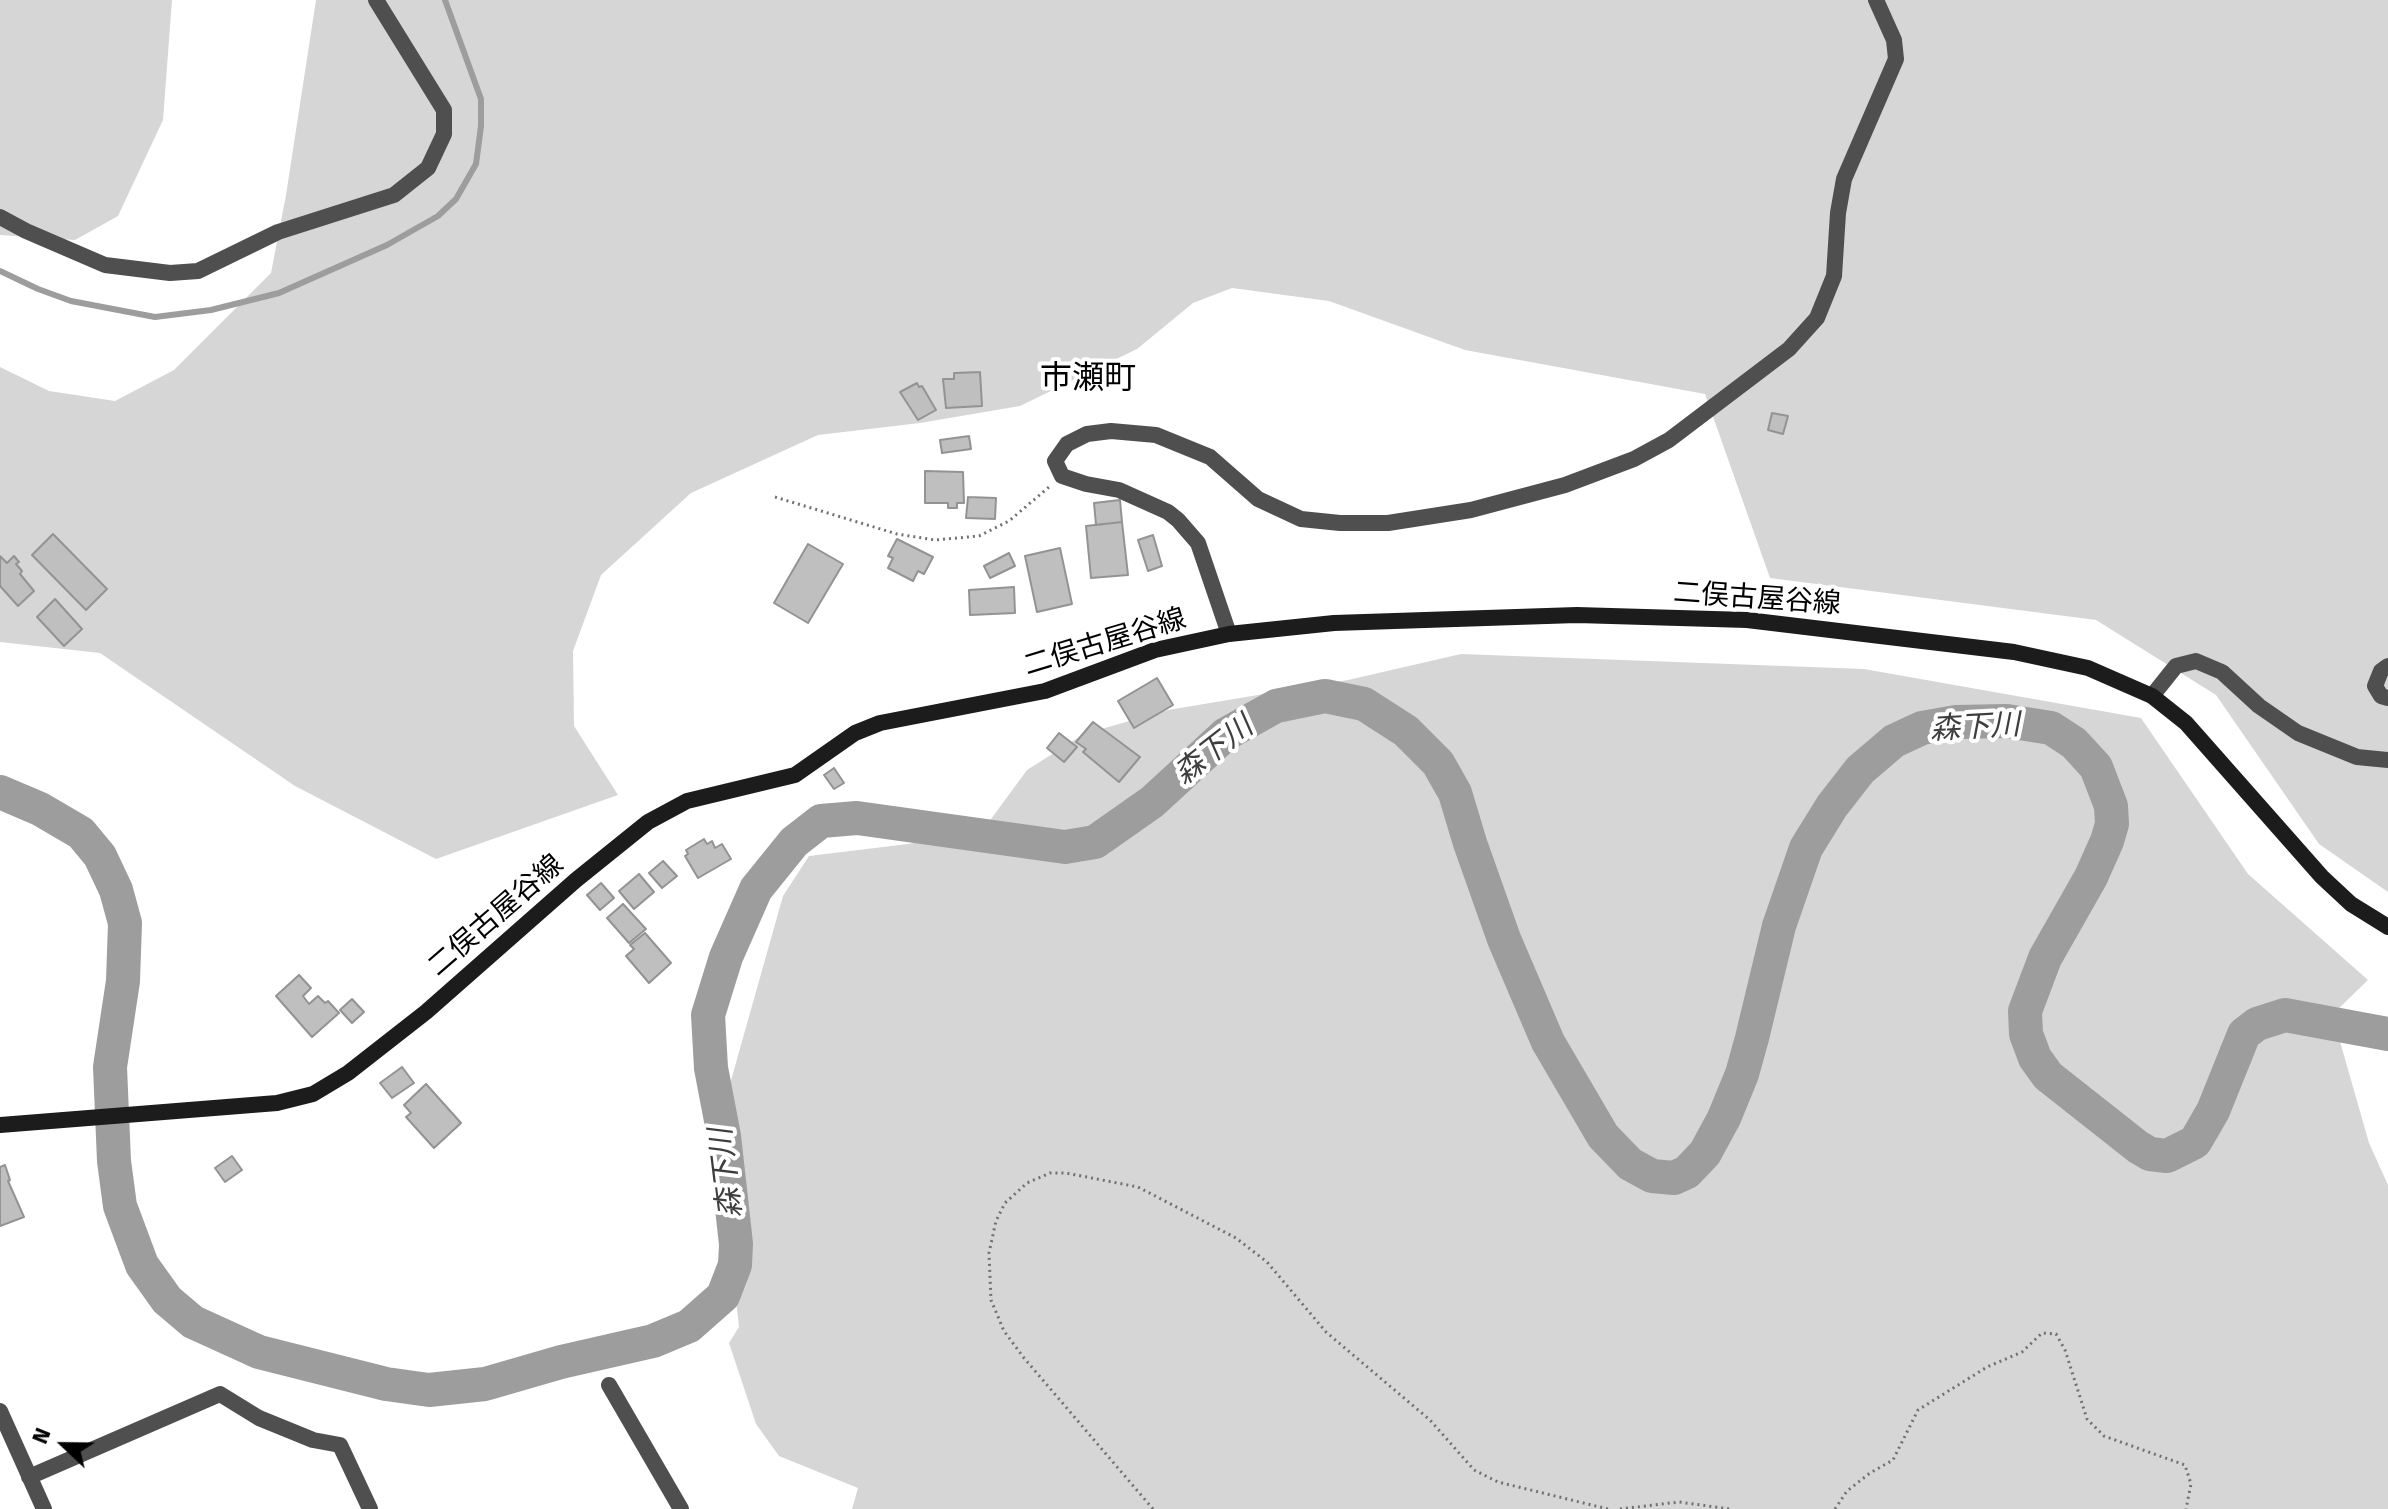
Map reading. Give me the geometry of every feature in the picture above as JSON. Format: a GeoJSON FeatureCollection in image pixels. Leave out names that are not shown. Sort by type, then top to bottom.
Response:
{"type":"FeatureCollection","features":[{"type":"Feature","properties":{"kind":"main road","name":"二俣古屋谷線"},"geometry":{"type":"LineString","coordinates":[[0,1125],[277,1103],[313,1094],[348,1073],[426,1012],[576,880],[648,822],[687,801],[795,775],[855,733],[880,723],[1045,691],[1155,650],[1229,634],[1334,623],[1577,615],[1747,620],[2014,652],[2088,668],[2152,696],[2186,723],[2322,877],[2351,904],[2388,927]]}},
{"type":"Feature","properties":{"kind":"street"},"geometry":{"type":"LineString","coordinates":[[0,217],[105,265],[170,273],[198,271],[278,232],[394,195],[428,168],[444,134],[444,110],[376,0]]}},
{"type":"Feature","properties":{"kind":"street"},"geometry":{"type":"LineString","coordinates":[[1229,634],[1198,543],[1168,512],[1119,490],[1062,476],[1055,461],[1067,444],[1087,434],[1111,431],[1156,435],[1210,457],[1258,499],[1301,519],[1388,523],[1471,510],[1565,485],[1634,459],[1669,440],[1789,349],[1817,318],[1834,276],[1838,213],[1844,179],[1896,59],[1894,40],[1876,0]]}},
{"type":"Feature","properties":{"kind":"street"},"geometry":{"type":"LineString","coordinates":[[2152,696],[2176,666],[2196,661],[2222,672],[2259,706],[2298,733],[2357,757],[2388,760]]}},
{"type":"Feature","properties":{"kind":"street"},"geometry":{"type":"LineString","coordinates":[[2388,666],[2381,671],[2375,686],[2381,696],[2388,698]]}},
{"type":"Feature","properties":{"kind":"street"},"geometry":{"type":"LineString","coordinates":[[609,1385],[681,1509]]}},
{"type":"Feature","properties":{"kind":"street"},"geometry":{"type":"LineString","coordinates":[[29,1477],[220,1394],[259,1418],[313,1440],[340,1445],[370,1509]]}},
{"type":"Feature","properties":{"kind":"street"},"geometry":{"type":"LineString","coordinates":[[0,1411],[44,1509]]}},
{"type":"Feature","properties":{"kind":"path"},"geometry":{"type":"LineString","coordinates":[[775,497],[897,534],[935,540],[979,536],[1009,521],[1062,476]]}},
{"type":"Feature","properties":{"kind":"path"},"geometry":{"type":"LineString","coordinates":[[1153,1509],[1024,1358],[1004,1331],[991,1300],[989,1253],[996,1221],[1005,1203],[1027,1183],[1050,1173],[1066,1173],[1138,1187],[1236,1238],[1267,1262],[1326,1332],[1430,1420],[1474,1470],[1498,1482],[1608,1509]]}},
{"type":"Feature","properties":{"kind":"path"},"geometry":{"type":"LineString","coordinates":[[1835,1509],[1847,1491],[1893,1460],[1918,1410],[1987,1367],[2022,1352],[2042,1333],[2056,1334],[2065,1350],[2087,1419],[2104,1436],[2185,1465],[2191,1484],[2186,1509]]}},
{"type":"Feature","properties":{"kind":"path"},"geometry":{"type":"LineString","coordinates":[[1620,1509],[1679,1502],[1730,1509]]}},
{"type":"Feature","properties":{"kind":"shaded area"},"geometry":{"type":"Polygon","coordinates":[[[0,0],[172,0],[163,120],[118,216],[75,240],[0,235],[0,0]]]}},
{"type":"Feature","properties":{"kind":"shaded area"},"geometry":{"type":"Polygon","coordinates":[[[316,0],[2388,0],[2388,892],[2319,844],[2216,695],[2096,620],[1770,578],[1705,394],[1465,350],[1329,301],[1232,288],[1193,303],[1137,349],[1020,406],[920,423],[818,435],[691,493],[601,575],[573,651],[574,726],[618,795],[436,859],[295,786],[100,653],[0,642],[0,367],[49,391],[115,401],[174,370],[271,273],[316,0]]]}},
{"type":"Feature","properties":{"kind":"shaded area"},"geometry":{"type":"Polygon","coordinates":[[[1461,654],[1864,669],[2141,718],[2248,874],[2368,980],[2338,1009],[2339,1038],[2369,1143],[2388,1185],[2388,1509],[852,1509],[858,1488],[779,1456],[756,1424],[729,1343],[739,1327],[717,1130],[783,896],[809,856],[908,844],[983,830],[1027,770],[1084,734],[1168,710],[1348,680],[1461,654]]]}},
{"type":"Feature","properties":{"kind":"building"},"geometry":{"type":"Polygon","coordinates":[[[980,372],[982,406],[946,408],[943,379],[954,379],[954,373],[980,372]]]}},
{"type":"Feature","properties":{"kind":"building"},"geometry":{"type":"Polygon","coordinates":[[[917,383],[936,410],[918,420],[900,392],[917,383]]]}},
{"type":"Feature","properties":{"kind":"building"},"geometry":{"type":"Polygon","coordinates":[[[1772,413],[1788,416],[1783,434],[1768,430],[1772,413]]]}},
{"type":"Feature","properties":{"kind":"building"},"geometry":{"type":"Polygon","coordinates":[[[969,436],[971,449],[942,453],[940,440],[969,436]]]}},
{"type":"Feature","properties":{"kind":"building"},"geometry":{"type":"Polygon","coordinates":[[[925,471],[963,472],[964,503],[957,503],[957,508],[948,508],[948,503],[925,503],[925,471]]]}},
{"type":"Feature","properties":{"kind":"building"},"geometry":{"type":"Polygon","coordinates":[[[968,497],[996,498],[995,519],[966,518],[968,497]]]}},
{"type":"Feature","properties":{"kind":"building"},"geometry":{"type":"Polygon","coordinates":[[[1120,500],[1122,522],[1096,525],[1094,503],[1120,500]]]}},
{"type":"Feature","properties":{"kind":"building"},"geometry":{"type":"Polygon","coordinates":[[[1122,522],[1128,575],[1091,578],[1086,526],[1122,522]]]}},
{"type":"Feature","properties":{"kind":"building"},"geometry":{"type":"Polygon","coordinates":[[[53,534],[107,589],[86,610],[32,555],[53,534]]]}},
{"type":"Feature","properties":{"kind":"building"},"geometry":{"type":"Polygon","coordinates":[[[1153,535],[1162,566],[1148,571],[1138,540],[1153,535]]]}},
{"type":"Feature","properties":{"kind":"building"},"geometry":{"type":"Polygon","coordinates":[[[897,539],[933,557],[924,574],[918,571],[913,581],[888,568],[893,558],[888,556],[897,539]]]}},
{"type":"Feature","properties":{"kind":"building"},"geometry":{"type":"Polygon","coordinates":[[[808,544],[843,564],[808,623],[774,603],[808,544]]]}},
{"type":"Feature","properties":{"kind":"building"},"geometry":{"type":"Polygon","coordinates":[[[1060,548],[1072,604],[1037,612],[1025,556],[1060,548]]]}},
{"type":"Feature","properties":{"kind":"building"},"geometry":{"type":"Polygon","coordinates":[[[1009,553],[1015,566],[990,578],[984,566],[1009,553]]]}},
{"type":"Feature","properties":{"kind":"building"},"geometry":{"type":"Polygon","coordinates":[[[0,556],[7,563],[14,556],[22,571],[20,574],[34,591],[18,606],[0,586],[0,556]]]}},
{"type":"Feature","properties":{"kind":"building"},"geometry":{"type":"Polygon","coordinates":[[[1014,587],[1015,613],[970,615],[969,590],[1014,587]]]}},
{"type":"Feature","properties":{"kind":"building"},"geometry":{"type":"Polygon","coordinates":[[[55,599],[82,629],[64,646],[37,617],[55,599]]]}},
{"type":"Feature","properties":{"kind":"building"},"geometry":{"type":"Polygon","coordinates":[[[1157,678],[1173,705],[1134,728],[1118,701],[1157,678]]]}},
{"type":"Feature","properties":{"kind":"building"},"geometry":{"type":"Polygon","coordinates":[[[1093,722],[1140,757],[1119,782],[1083,752],[1086,749],[1076,742],[1093,722]]]}},
{"type":"Feature","properties":{"kind":"building"},"geometry":{"type":"Polygon","coordinates":[[[1059,733],[1077,747],[1064,762],[1047,748],[1059,733]]]}},
{"type":"Feature","properties":{"kind":"building"},"geometry":{"type":"Polygon","coordinates":[[[834,768],[844,783],[834,789],[824,775],[834,768]]]}},
{"type":"Feature","properties":{"kind":"building"},"geometry":{"type":"Polygon","coordinates":[[[704,839],[707,844],[712,841],[715,848],[722,844],[731,859],[698,878],[685,856],[688,854],[686,850],[704,839]]]}},
{"type":"Feature","properties":{"kind":"building"},"geometry":{"type":"Polygon","coordinates":[[[663,861],[677,876],[662,888],[649,873],[663,861]]]}},
{"type":"Feature","properties":{"kind":"building"},"geometry":{"type":"Polygon","coordinates":[[[639,874],[654,892],[634,909],[619,891],[639,874]]]}},
{"type":"Feature","properties":{"kind":"building"},"geometry":{"type":"Polygon","coordinates":[[[601,883],[614,898],[600,910],[587,895],[601,883]]]}},
{"type":"Feature","properties":{"kind":"building"},"geometry":{"type":"Polygon","coordinates":[[[623,904],[646,929],[629,943],[607,918],[623,904]]]}},
{"type":"Feature","properties":{"kind":"building"},"geometry":{"type":"Polygon","coordinates":[[[645,933],[671,963],[649,983],[626,956],[634,949],[630,945],[645,933]]]}},
{"type":"Feature","properties":{"kind":"building"},"geometry":{"type":"Polygon","coordinates":[[[299,975],[311,988],[303,996],[309,1004],[318,996],[325,1003],[328,1001],[339,1013],[312,1037],[276,996],[299,975]]]}},
{"type":"Feature","properties":{"kind":"building"},"geometry":{"type":"Polygon","coordinates":[[[352,999],[364,1012],[352,1023],[340,1010],[352,999]]]}},
{"type":"Feature","properties":{"kind":"building"},"geometry":{"type":"Polygon","coordinates":[[[402,1067],[414,1083],[392,1098],[380,1083],[402,1067]]]}},
{"type":"Feature","properties":{"kind":"building"},"geometry":{"type":"Polygon","coordinates":[[[426,1084],[461,1123],[434,1148],[406,1117],[411,1113],[404,1105],[426,1084]]]}},
{"type":"Feature","properties":{"kind":"building"},"geometry":{"type":"Polygon","coordinates":[[[232,1156],[242,1170],[225,1182],[215,1168],[232,1156]]]}},
{"type":"Feature","properties":{"kind":"building"},"geometry":{"type":"Polygon","coordinates":[[[5,1165],[8,1181],[24,1217],[0,1226],[0,1167],[5,1165]]]}},
{"type":"Feature","properties":{"kind":"waterway"},"geometry":{"type":"LineString","coordinates":[[0,271],[71,301],[155,317],[211,310],[279,293],[387,245],[438,216],[456,199],[476,164],[481,126],[481,99],[445,0]]}},
{"type":"Feature","properties":{"kind":"waterway","name":"森下川"},"geometry":{"type":"LineString","coordinates":[[0,792],[40,809],[81,833],[100,856],[116,890],[125,923],[123,981],[110,1067],[114,1161],[120,1206],[142,1265],[167,1300],[193,1322],[259,1352],[386,1384],[429,1390],[485,1384],[561,1362],[653,1341],[689,1326],[723,1296],[735,1265],[736,1244],[724,1136],[711,1068],[708,1015],[726,957],[756,889],[794,842],[821,821],[857,818],[1065,847],[1095,842],[1152,802],[1226,734],[1276,706],[1325,696],[1364,704],[1406,731],[1438,763],[1455,793],[1504,939],[1548,1042],[1603,1136],[1630,1164],[1652,1176],[1674,1178],[1687,1172],[1705,1153],[1724,1118],[1742,1074],[1779,926],[1806,848],[1832,806],[1860,770],[1894,741],[1922,728],[1956,722],[2007,721],[2051,728],[2074,743],[2096,767],[2111,806],[2112,824],[2091,877],[2045,958],[2025,1011],[2026,1034],[2035,1058],[2048,1076],[2138,1147],[2150,1154],[2167,1156],[2195,1142],[2213,1111],[2244,1034],[2257,1024],[2285,1015],[2388,1034]]}},
{"type":"Feature","properties":{"kind":"district","name":"市瀬町"},"geometry":{"type":"Point","coordinates":[1088,379]}}]}
